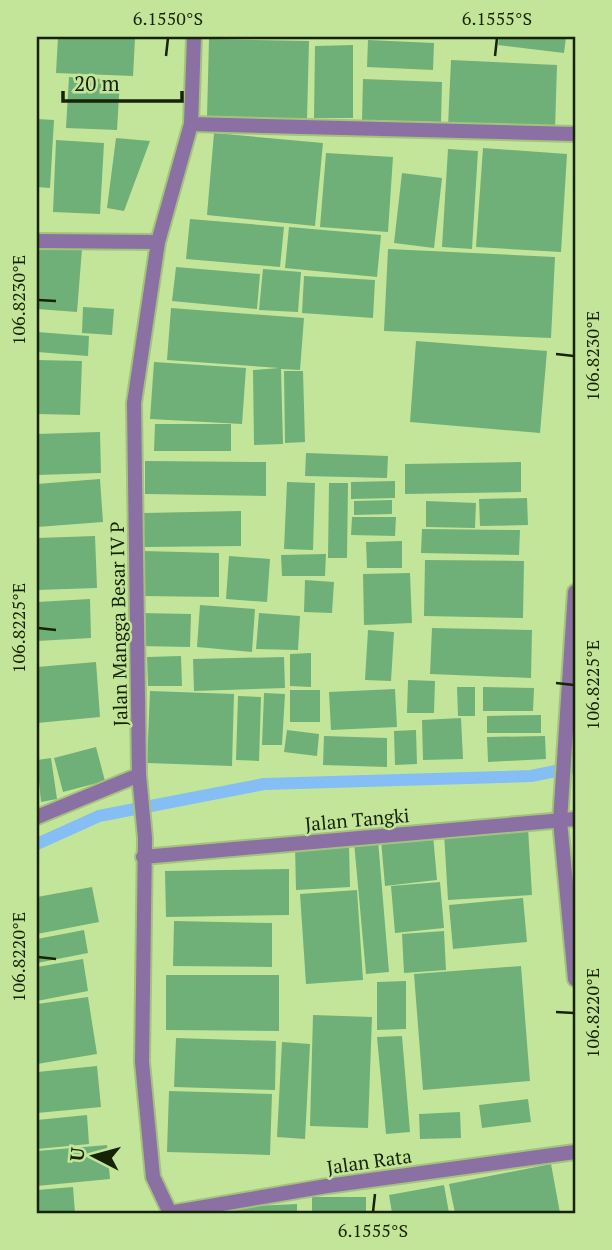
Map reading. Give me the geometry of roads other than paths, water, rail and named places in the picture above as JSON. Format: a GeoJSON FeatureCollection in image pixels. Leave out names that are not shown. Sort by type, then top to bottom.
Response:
{"type":"FeatureCollection","features":[{"type":"Feature","properties":{"kind":"street","name":"Jalan Mangga Besar IV P"},"geometry":{"type":"LineString","coordinates":[[169,1213],[153,1177],[142,1062],[145,838],[141,780],[134,403],[158,242],[191,124],[194,37]]}},
{"type":"Feature","properties":{"kind":"street"},"geometry":{"type":"LineString","coordinates":[[191,124],[575,134]]}},
{"type":"Feature","properties":{"kind":"street"},"geometry":{"type":"LineString","coordinates":[[37,241],[158,242]]}},
{"type":"Feature","properties":{"kind":"street"},"geometry":{"type":"LineString","coordinates":[[575,592],[563,781],[568,820],[575,979]]}},
{"type":"Feature","properties":{"kind":"street"},"geometry":{"type":"LineString","coordinates":[[37,817],[141,780]]}},
{"type":"Feature","properties":{"kind":"street","name":"Jalan Tangki"},"geometry":{"type":"LineString","coordinates":[[143,857],[568,820]]}},
{"type":"Feature","properties":{"kind":"street","name":"Jalan Rata"},"geometry":{"type":"LineString","coordinates":[[169,1213],[327,1186],[575,1152]]}},
{"type":"Feature","properties":{"kind":"waterway"},"geometry":{"type":"LineString","coordinates":[[37,844],[99,816],[264,784],[531,776],[575,767]]}}]}
